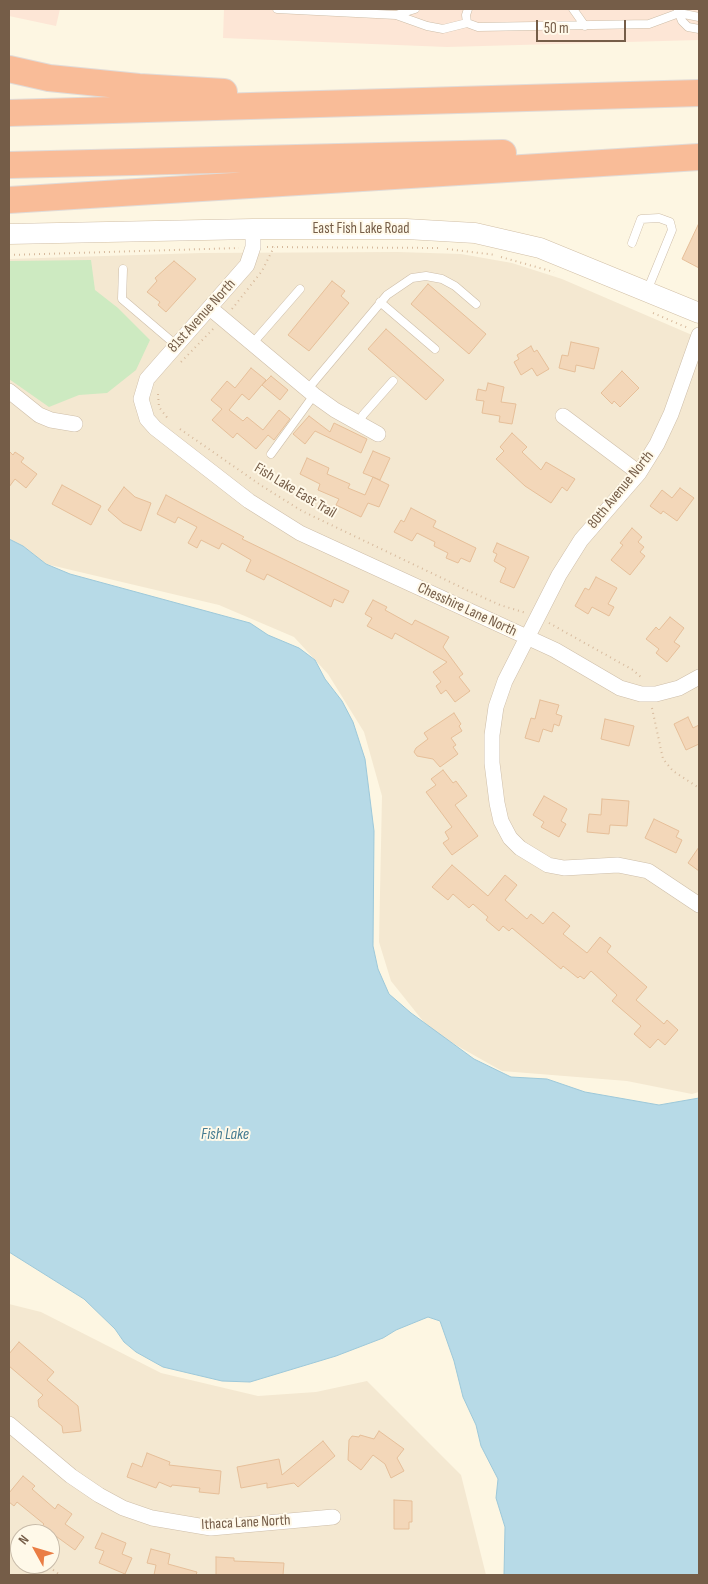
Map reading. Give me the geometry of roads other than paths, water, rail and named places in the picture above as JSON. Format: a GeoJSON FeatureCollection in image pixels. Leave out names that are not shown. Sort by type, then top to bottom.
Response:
{"type":"FeatureCollection","features":[{"type":"Feature","properties":{"kind":"highway"},"geometry":{"type":"LineString","coordinates":[[9,69],[49,78],[139,87],[407,101]]}},
{"type":"Feature","properties":{"kind":"highway"},"geometry":{"type":"LineString","coordinates":[[9,113],[699,93]]}},
{"type":"Feature","properties":{"kind":"highway"},"geometry":{"type":"LineString","coordinates":[[9,165],[699,148]]}},
{"type":"Feature","properties":{"kind":"highway"},"geometry":{"type":"LineString","coordinates":[[9,200],[699,157]]}},
{"type":"Feature","properties":{"kind":"highway"},"geometry":{"type":"LineString","coordinates":[[9,184],[185,181],[222,186]]}},
{"type":"Feature","properties":{"kind":"street","name":"East Fish Lake Road"},"geometry":{"type":"LineString","coordinates":[[9,234],[254,229],[434,230],[496,236],[540,248],[697,326]]}},
{"type":"Feature","properties":{"kind":"street","name":"81st Avenue North"},"geometry":{"type":"LineString","coordinates":[[141,399],[147,378],[247,265],[253,248],[254,229]]}},
{"type":"Feature","properties":{"kind":"street"},"geometry":{"type":"LineString","coordinates":[[210,308],[311,393],[358,424],[378,434]]}},
{"type":"Feature","properties":{"kind":"street","name":"80th Avenue North"},"geometry":{"type":"LineString","coordinates":[[527,637],[559,575],[581,540],[638,473],[657,444],[671,414],[697,326]]}},
{"type":"Feature","properties":{"kind":"street"},"geometry":{"type":"LineString","coordinates":[[9,391],[39,415],[51,420],[75,424]]}},
{"type":"Feature","properties":{"kind":"street","name":"Chesshire Lane North"},"geometry":{"type":"LineString","coordinates":[[141,399],[147,419],[154,428],[220,480],[271,516],[315,540],[527,637],[505,681],[496,707],[492,735],[492,763],[497,803],[501,821],[510,838],[530,856],[548,865],[574,868],[618,864],[648,871],[699,905]]}},
{"type":"Feature","properties":{"kind":"street"},"geometry":{"type":"LineString","coordinates":[[563,416],[638,473]]}},
{"type":"Feature","properties":{"kind":"street"},"geometry":{"type":"LineString","coordinates":[[527,637],[630,692],[649,694],[668,692],[699,678]]}},
{"type":"Feature","properties":{"kind":"street","name":"Ithaca Lane North"},"geometry":{"type":"LineString","coordinates":[[11,1432],[99,1495],[123,1508],[152,1518],[211,1528],[333,1517]]}},
{"type":"Feature","properties":{"kind":"lane"},"geometry":{"type":"LineString","coordinates":[[277,9],[396,15],[427,26],[444,29],[468,22]]}},
{"type":"Feature","properties":{"kind":"lane"},"geometry":{"type":"LineString","coordinates":[[396,15],[414,9]]}},
{"type":"Feature","properties":{"kind":"lane"},"geometry":{"type":"LineString","coordinates":[[468,9],[466,16],[468,22],[478,28],[650,24],[678,11],[699,17]]}},
{"type":"Feature","properties":{"kind":"lane"},"geometry":{"type":"LineString","coordinates":[[573,9],[585,26]]}},
{"type":"Feature","properties":{"kind":"lane"},"geometry":{"type":"LineString","coordinates":[[678,11],[688,27],[699,29]]}},
{"type":"Feature","properties":{"kind":"lane"},"geometry":{"type":"LineString","coordinates":[[632,242],[641,219],[659,218],[670,222],[672,230],[646,300]]}},
{"type":"Feature","properties":{"kind":"lane"},"geometry":{"type":"LineString","coordinates":[[123,269],[122,299],[176,345]]}},
{"type":"Feature","properties":{"kind":"lane"},"geometry":{"type":"LineString","coordinates":[[271,454],[311,393],[380,302],[412,278],[426,276],[442,279],[455,286],[476,304]]}},
{"type":"Feature","properties":{"kind":"lane"},"geometry":{"type":"LineString","coordinates":[[252,344],[300,289]]}},
{"type":"Feature","properties":{"kind":"lane"},"geometry":{"type":"LineString","coordinates":[[380,302],[435,349]]}},
{"type":"Feature","properties":{"kind":"lane"},"geometry":{"type":"LineString","coordinates":[[358,424],[363,415],[393,381]]}},
{"type":"Feature","properties":{"kind":"water","name":"Fish Lake"},"geometry":{"type":"Polygon","coordinates":[[[9,539],[23,546],[46,564],[70,574],[250,623],[268,635],[299,648],[315,660],[325,679],[342,701],[353,722],[365,759],[374,831],[373,946],[378,969],[389,994],[411,1013],[474,1059],[511,1077],[547,1079],[585,1092],[659,1105],[699,1098],[699,1575],[504,1575],[505,1527],[496,1498],[498,1479],[481,1446],[476,1425],[463,1397],[454,1361],[440,1321],[428,1317],[396,1330],[383,1338],[336,1356],[250,1382],[222,1381],[163,1367],[136,1352],[124,1342],[115,1329],[84,1299],[9,1252],[9,539]]]}}]}
